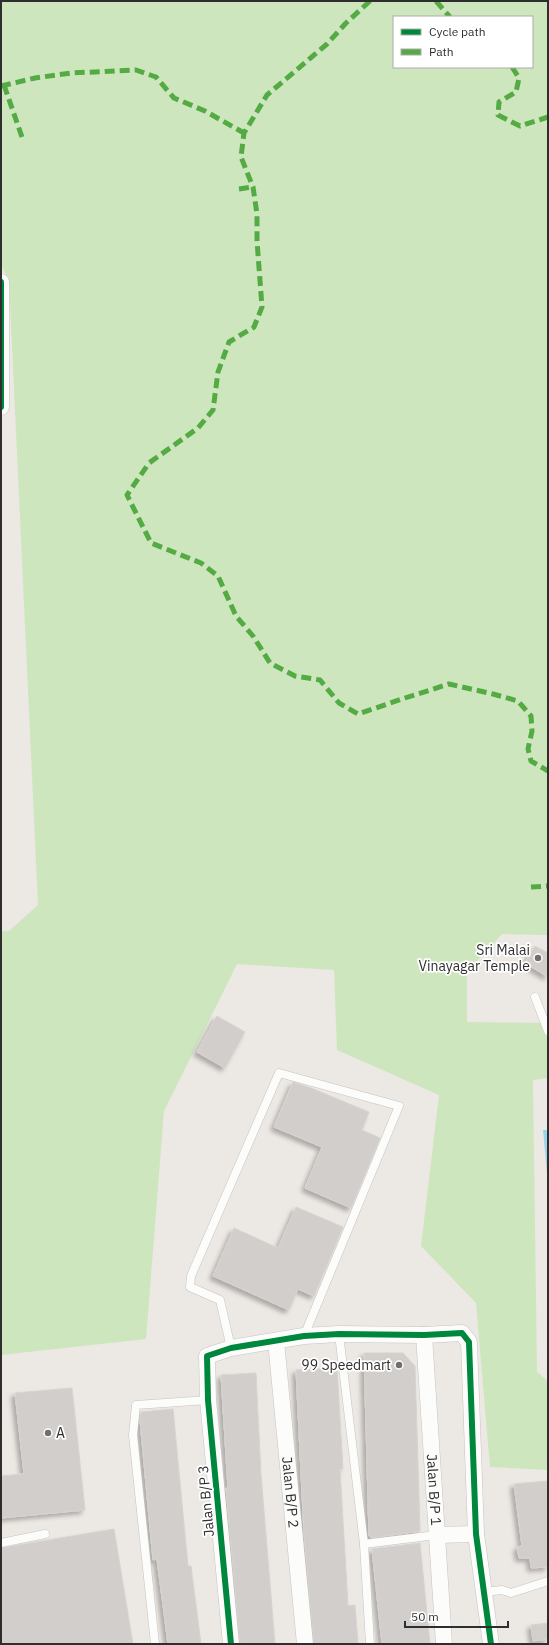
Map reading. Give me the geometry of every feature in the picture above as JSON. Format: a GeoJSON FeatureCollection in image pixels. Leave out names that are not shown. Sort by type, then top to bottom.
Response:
{"type":"FeatureCollection","features":[{"type":"Feature","properties":{"kind":"street"},"geometry":{"type":"LineString","coordinates":[[1,282],[1,407]]}},
{"type":"Feature","properties":{"kind":"street"},"geometry":{"type":"LineString","coordinates":[[231,1348],[304,1336],[339,1334],[424,1335],[462,1333],[469,1342],[476,1534],[491,1644]]}},
{"type":"Feature","properties":{"kind":"street","name":"Jalan B/P 1"},"geometry":{"type":"LineString","coordinates":[[424,1335],[444,1644]]}},
{"type":"Feature","properties":{"kind":"street","name":"Jalan B/P 2"},"geometry":{"type":"LineString","coordinates":[[276,1341],[305,1644]]}},
{"type":"Feature","properties":{"kind":"street","name":"Jalan B/P 3"},"geometry":{"type":"LineString","coordinates":[[231,1348],[207,1356],[208,1400],[231,1644]]}},
{"type":"Feature","properties":{"kind":"street"},"geometry":{"type":"LineString","coordinates":[[436,1536],[476,1534]]}},
{"type":"Feature","properties":{"kind":"lane"},"geometry":{"type":"LineString","coordinates":[[535,997],[548,1031]]}},
{"type":"Feature","properties":{"kind":"lane"},"geometry":{"type":"LineString","coordinates":[[231,1348],[220,1300],[190,1287],[191,1276],[279,1073],[399,1106],[304,1336]]}},
{"type":"Feature","properties":{"kind":"lane"},"geometry":{"type":"LineString","coordinates":[[339,1334],[364,1544],[370,1644]]}},
{"type":"Feature","properties":{"kind":"lane"},"geometry":{"type":"LineString","coordinates":[[155,1644],[133,1435],[136,1405],[208,1400]]}},
{"type":"Feature","properties":{"kind":"lane"},"geometry":{"type":"LineString","coordinates":[[1,1543],[45,1534]]}},
{"type":"Feature","properties":{"kind":"lane"},"geometry":{"type":"LineString","coordinates":[[364,1544],[436,1536]]}},
{"type":"Feature","properties":{"kind":"lane"},"geometry":{"type":"LineString","coordinates":[[484,1592],[502,1590],[511,1593],[548,1581]]}},
{"type":"Feature","properties":{"kind":"green space"},"geometry":{"type":"Polygon","coordinates":[[[1,1],[548,1],[548,935],[502,934],[467,972],[467,1022],[548,1023],[548,1078],[533,1080],[537,1372],[548,1381],[548,1470],[490,1467],[476,1303],[421,1246],[439,1095],[337,1050],[334,970],[237,964],[164,1111],[146,1339],[1,1355],[1,931],[9,931],[38,905],[9,282],[1,264],[1,1]]]}},
{"type":"Feature","properties":{"kind":"water"},"geometry":{"type":"Polygon","coordinates":[[[543,1130],[548,1130],[548,1184],[543,1130]]]}},
{"type":"Feature","properties":{"kind":"water"},"geometry":{"type":"Polygon","coordinates":[[[548,1278],[548,1369],[547,1367],[548,1278]]]}},
{"type":"Feature","properties":{"kind":"building","name":"Sri Malai Vinayagar Temple"},"geometry":{"type":"Polygon","coordinates":[[[535,946],[548,953],[548,977],[525,963],[535,946]]]}},
{"type":"Feature","properties":{"kind":"building"},"geometry":{"type":"Polygon","coordinates":[[[217,1016],[245,1032],[225,1068],[197,1052],[217,1016]]]}},
{"type":"Feature","properties":{"kind":"building"},"geometry":{"type":"Polygon","coordinates":[[[293,1082],[369,1112],[362,1130],[380,1138],[351,1208],[305,1188],[322,1147],[274,1127],[293,1082]]]}},
{"type":"Feature","properties":{"kind":"building"},"geometry":{"type":"Polygon","coordinates":[[[296,1207],[343,1227],[314,1296],[298,1289],[289,1310],[213,1276],[234,1228],[278,1248],[296,1207]]]}},
{"type":"Feature","properties":{"kind":"building"},"geometry":{"type":"Polygon","coordinates":[[[364,1353],[403,1353],[415,1366],[420,1531],[371,1538],[369,1536],[364,1353]]]}},
{"type":"Feature","properties":{"kind":"building"},"geometry":{"type":"Polygon","coordinates":[[[337,1368],[343,1469],[340,1469],[348,1606],[355,1605],[358,1644],[314,1644],[304,1534],[296,1370],[337,1368]]]}},
{"type":"Feature","properties":{"kind":"building"},"geometry":{"type":"Polygon","coordinates":[[[256,1373],[261,1475],[275,1644],[240,1644],[226,1488],[228,1488],[221,1375],[256,1373]]]}},
{"type":"Feature","properties":{"kind":"building","name":"A"},"geometry":{"type":"Polygon","coordinates":[[[72,1388],[85,1510],[1,1518],[1,1476],[24,1474],[15,1393],[72,1388]]]}},
{"type":"Feature","properties":{"kind":"building"},"geometry":{"type":"Polygon","coordinates":[[[173,1409],[188,1566],[191,1566],[201,1644],[168,1644],[157,1559],[153,1560],[140,1420],[141,1412],[173,1409]]]}},
{"type":"Feature","properties":{"kind":"building"},"geometry":{"type":"Polygon","coordinates":[[[548,1481],[548,1567],[531,1568],[530,1558],[519,1558],[517,1547],[522,1546],[514,1484],[548,1481]]]}},
{"type":"Feature","properties":{"kind":"building"},"geometry":{"type":"Polygon","coordinates":[[[114,1529],[133,1644],[1,1644],[1,1548],[114,1529]]]}},
{"type":"Feature","properties":{"kind":"building"},"geometry":{"type":"Polygon","coordinates":[[[420,1543],[430,1644],[382,1644],[372,1549],[420,1543]]]}},
{"type":"Feature","properties":{"kind":"building"},"geometry":{"type":"Polygon","coordinates":[[[548,1623],[548,1639],[533,1641],[531,1625],[548,1623]]]}},
{"type":"Feature","properties":{"kind":"marked path"},"geometry":{"type":"LineString","coordinates":[[370,1],[346,23],[327,44],[267,95],[244,133],[241,157],[253,187],[257,214],[257,241],[262,307],[254,327],[229,342],[218,372],[213,410],[198,428],[149,463],[127,495],[151,543],[201,563],[218,576],[236,616],[253,636],[270,663],[295,676],[320,680],[339,703],[358,714],[449,684],[518,701],[531,716],[532,731],[528,749],[531,761],[548,771]]}},
{"type":"Feature","properties":{"kind":"marked path"},"geometry":{"type":"LineString","coordinates":[[436,1],[449,16]]}},
{"type":"Feature","properties":{"kind":"marked path"},"geometry":{"type":"LineString","coordinates":[[513,68],[519,78],[516,92],[499,102],[498,115],[520,126],[548,117]]}},
{"type":"Feature","properties":{"kind":"marked path"},"geometry":{"type":"LineString","coordinates":[[1,86],[35,78],[71,73],[136,70],[156,77],[174,98],[205,111],[244,133]]}},
{"type":"Feature","properties":{"kind":"marked path"},"geometry":{"type":"LineString","coordinates":[[4,85],[23,140]]}},
{"type":"Feature","properties":{"kind":"marked path"},"geometry":{"type":"LineString","coordinates":[[239,189],[253,187]]}},
{"type":"Feature","properties":{"kind":"marked path"},"geometry":{"type":"LineString","coordinates":[[531,887],[548,886]]}},
{"type":"Feature","properties":{"kind":"cycle path"},"geometry":{"type":"LineString","coordinates":[[1,282],[1,407]]}},
{"type":"Feature","properties":{"kind":"cycle path"},"geometry":{"type":"LineString","coordinates":[[231,1644],[208,1400],[207,1356],[231,1348],[304,1336],[339,1334],[424,1335],[462,1333],[469,1342],[476,1534],[491,1644]]}},
{"type":"Feature","properties":{"kind":"place","name":"Sri Malai Vinayagar Temple"},"geometry":{"type":"Point","coordinates":[538,958]}},
{"type":"Feature","properties":{"kind":"place","name":"99 Speedmart"},"geometry":{"type":"Point","coordinates":[399,1365]}},
{"type":"Feature","properties":{"kind":"place","name":"A"},"geometry":{"type":"Point","coordinates":[48,1433]}}]}
